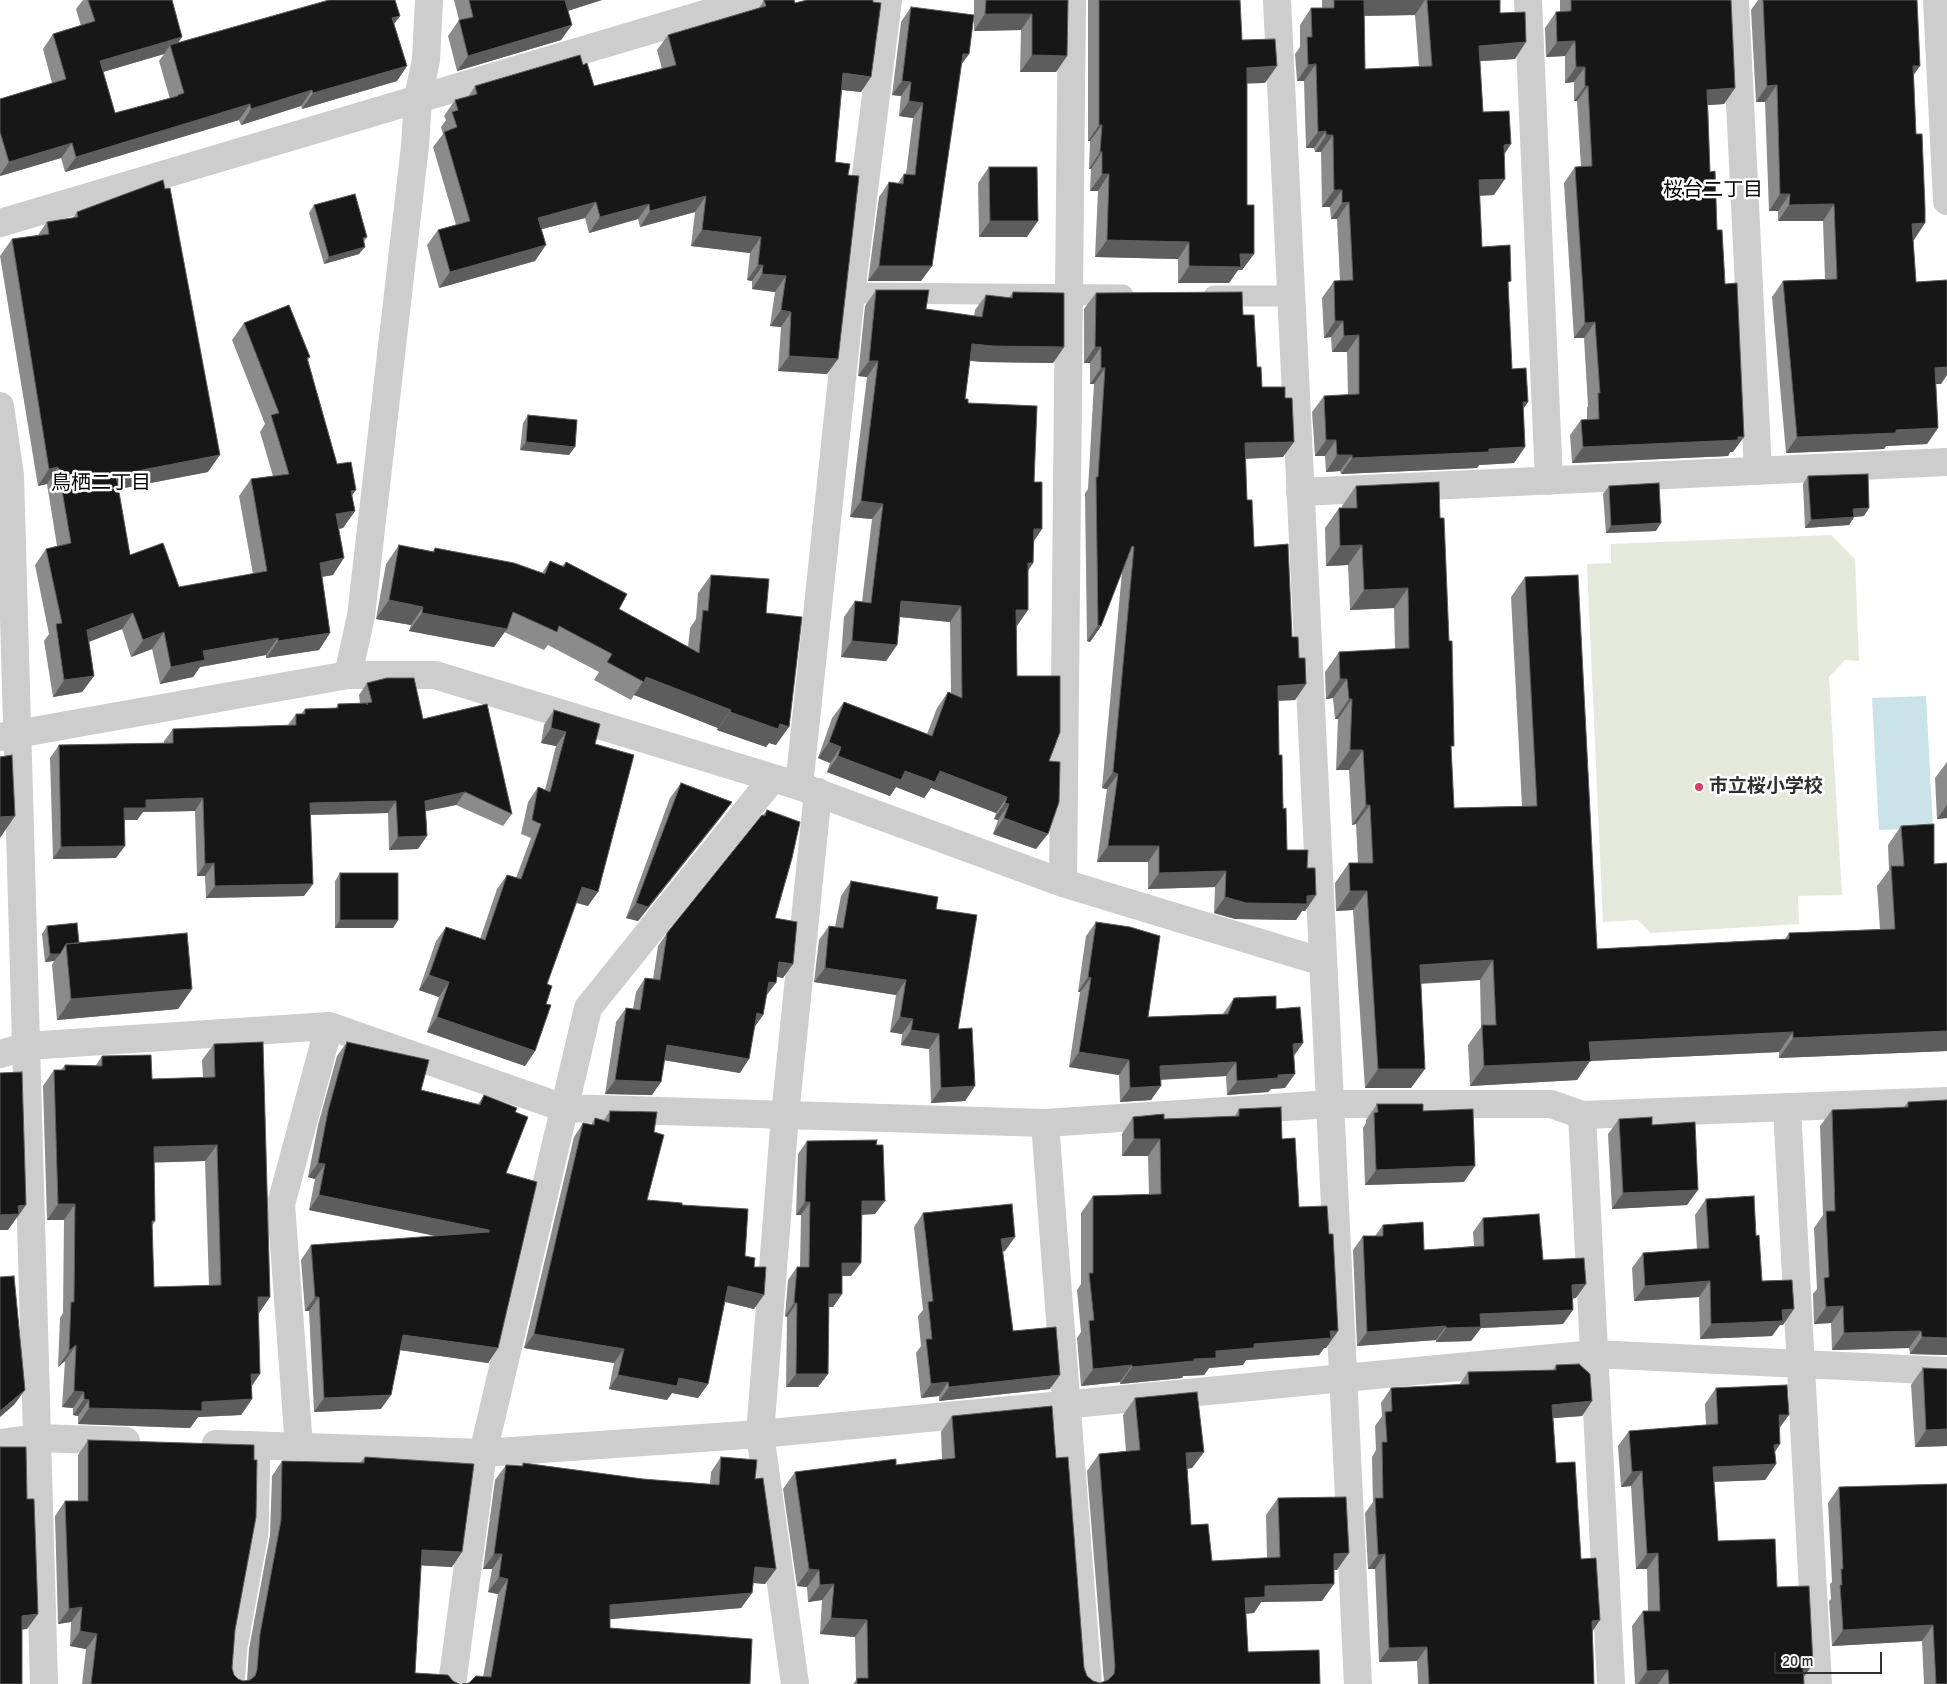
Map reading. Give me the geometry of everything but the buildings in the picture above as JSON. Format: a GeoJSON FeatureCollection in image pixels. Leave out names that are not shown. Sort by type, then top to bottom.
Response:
{"type":"FeatureCollection","features":[{"type":"Feature","properties":{"kind":"street"},"geometry":{"type":"LineString","coordinates":[[348,675],[361,616],[415,146],[418,98],[426,60],[429,0]]}},
{"type":"Feature","properties":{"kind":"street"},"geometry":{"type":"LineString","coordinates":[[0,223],[752,0]]}},
{"type":"Feature","properties":{"kind":"street"},"geometry":{"type":"LineString","coordinates":[[795,1684],[760,1434],[808,789],[851,293],[888,0]]}},
{"type":"Feature","properties":{"kind":"street"},"geometry":{"type":"LineString","coordinates":[[1063,884],[1072,0]]}},
{"type":"Feature","properties":{"kind":"street"},"geometry":{"type":"LineString","coordinates":[[1277,0],[1358,1684]]}},
{"type":"Feature","properties":{"kind":"street"},"geometry":{"type":"LineString","coordinates":[[1528,0],[1549,481]]}},
{"type":"Feature","properties":{"kind":"street"},"geometry":{"type":"LineString","coordinates":[[1735,0],[1758,471]]}},
{"type":"Feature","properties":{"kind":"street"},"geometry":{"type":"LineString","coordinates":[[1937,0],[1947,201]]}},
{"type":"Feature","properties":{"kind":"street"},"geometry":{"type":"LineString","coordinates":[[0,406],[10,476],[9,736],[27,1046],[44,1684]]}},
{"type":"Feature","properties":{"kind":"street"},"geometry":{"type":"LineString","coordinates":[[1300,492],[1947,462]]}},
{"type":"Feature","properties":{"kind":"street"},"geometry":{"type":"LineString","coordinates":[[9,736],[348,675],[435,675],[808,789],[1063,884],[1323,962]]}},
{"type":"Feature","properties":{"kind":"street"},"geometry":{"type":"LineString","coordinates":[[452,1684],[483,1453],[588,1008],[773,778]]}},
{"type":"Feature","properties":{"kind":"street"},"geometry":{"type":"LineString","coordinates":[[299,1447],[281,1204],[329,1026]]}},
{"type":"Feature","properties":{"kind":"street"},"geometry":{"type":"LineString","coordinates":[[0,1054],[27,1046],[329,1026],[564,1108],[1045,1123],[1330,1104],[1551,1104],[1582,1115],[1947,1101]]}},
{"type":"Feature","properties":{"kind":"street"},"geometry":{"type":"LineString","coordinates":[[1787,1108],[1818,1684]]}},
{"type":"Feature","properties":{"kind":"street"},"geometry":{"type":"LineString","coordinates":[[1582,1115],[1611,1684]]}},
{"type":"Feature","properties":{"kind":"street"},"geometry":{"type":"LineString","coordinates":[[1045,1123],[1088,1684]]}},
{"type":"Feature","properties":{"kind":"street"},"geometry":{"type":"LineString","coordinates":[[192,1444],[483,1453],[760,1434],[1594,1354],[1947,1371]]}},
{"type":"Feature","properties":{"kind":"street"},"geometry":{"type":"LineString","coordinates":[[0,1443],[38,1438],[154,1442]]}},
{"type":"Feature","properties":{"kind":"lane"},"geometry":{"type":"LineString","coordinates":[[851,293],[1146,295]]}},
{"type":"Feature","properties":{"kind":"lane"},"geometry":{"type":"LineString","coordinates":[[1194,295],[1291,296]]}},
{"type":"Feature","properties":{"kind":"lane"},"geometry":{"type":"LineString","coordinates":[[234,1684],[237,1647],[258,1533],[260,1446]]}},
{"type":"Feature","properties":{"kind":"shaded area"},"geometry":{"type":"Polygon","coordinates":[[[1831,535],[1855,559],[1859,661],[1845,660],[1829,677],[1842,895],[1798,896],[1799,924],[1651,933],[1638,920],[1603,922],[1587,564],[1611,563],[1611,544],[1831,535]]]}},
{"type":"Feature","properties":{"kind":"water"},"geometry":{"type":"Polygon","coordinates":[[[1926,696],[1933,828],[1879,830],[1872,698],[1926,696]]]}},
{"type":"Feature","properties":{"kind":"place","name":"市立桜小学校"},"geometry":{"type":"Point","coordinates":[1699,787]}},
{"type":"Feature","properties":{"kind":"district","name":"桜台二丁目"},"geometry":{"type":"Point","coordinates":[1713,191]}},
{"type":"Feature","properties":{"kind":"district","name":"鳥栖二丁目"},"geometry":{"type":"Point","coordinates":[101,484]}}]}
